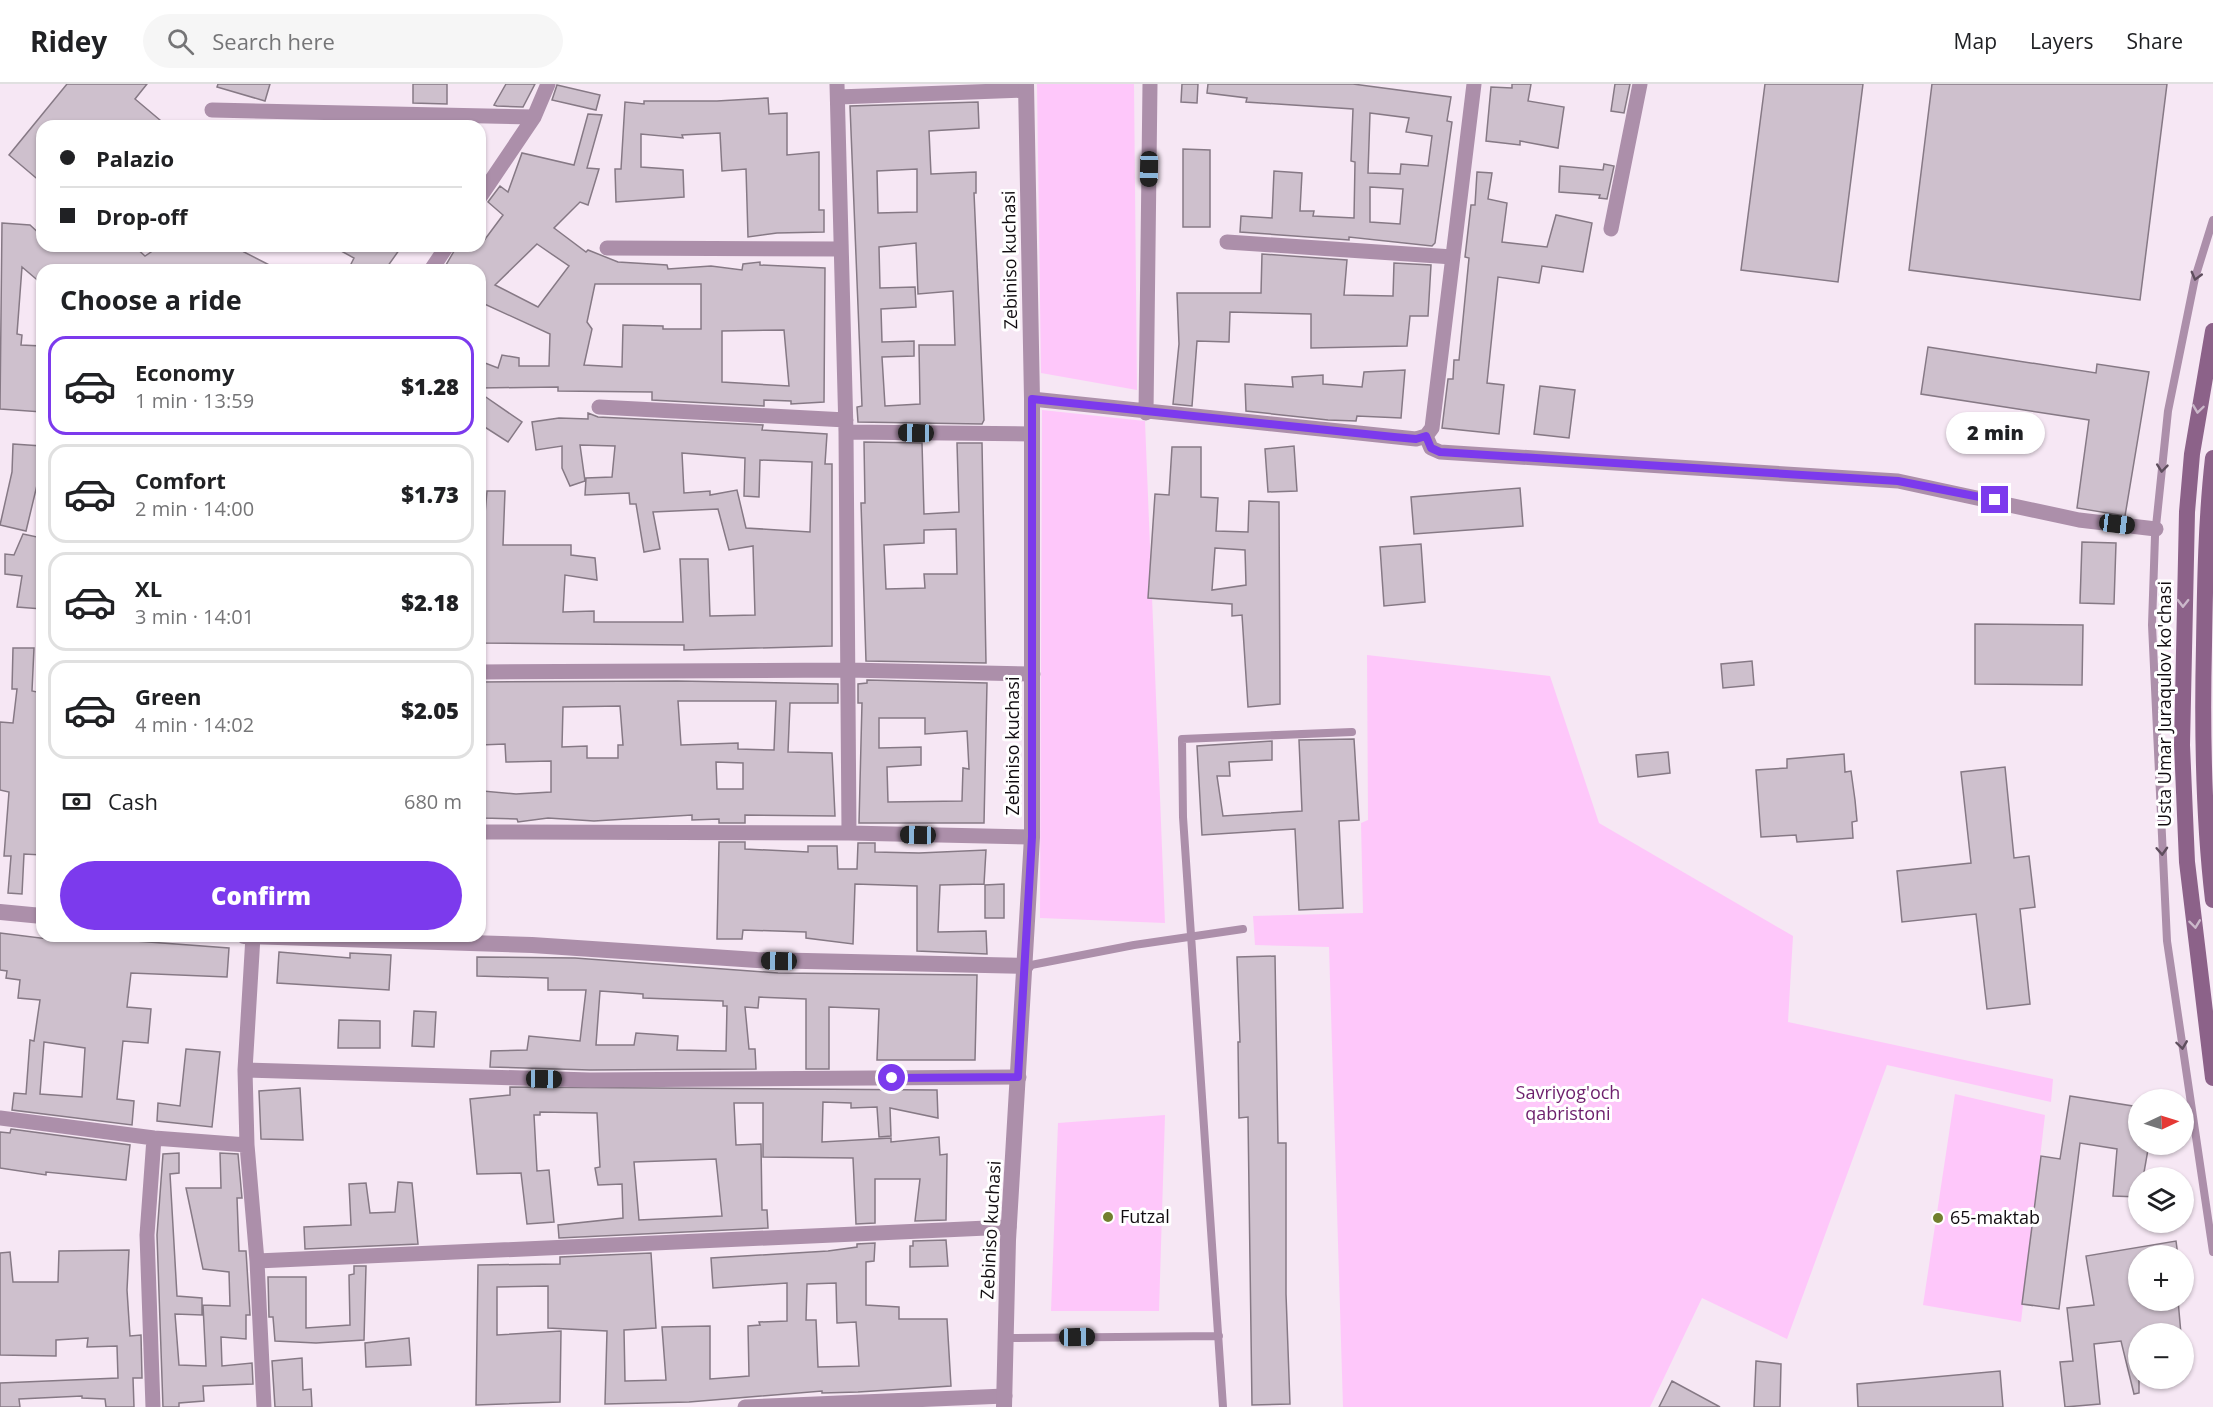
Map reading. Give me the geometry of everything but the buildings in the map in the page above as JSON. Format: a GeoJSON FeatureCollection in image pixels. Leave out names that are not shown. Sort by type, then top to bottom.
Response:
{"type":"FeatureCollection","features":[{"type":"Feature","properties":{"kind":"main road","name":"Usta Umar Juraqulov ko'chasi"},"geometry":{"type":"LineString","coordinates":[[2213,331],[2200,396],[2189,489],[2182,687],[2187,862],[2213,1078]]}},
{"type":"Feature","properties":{"kind":"main road"},"geometry":{"type":"LineString","coordinates":[[2213,458],[2207,510],[2203,697],[2207,836],[2213,900]]}},
{"type":"Feature","properties":{"kind":"street"},"geometry":{"type":"LineString","coordinates":[[486,188],[534,117],[548,84]]}},
{"type":"Feature","properties":{"kind":"street"},"geometry":{"type":"LineString","coordinates":[[1146,413],[1150,84]]}},
{"type":"Feature","properties":{"kind":"street"},"geometry":{"type":"LineString","coordinates":[[1032,399],[1146,413],[1416,439],[1426,436],[1432,428],[1471,84]]}},
{"type":"Feature","properties":{"kind":"street"},"geometry":{"type":"LineString","coordinates":[[1611,229],[1640,84]]}},
{"type":"Feature","properties":{"kind":"street"},"geometry":{"type":"LineString","coordinates":[[849,833],[846,426],[838,91],[1026,87]]}},
{"type":"Feature","properties":{"kind":"street","name":"Zebiniso kuchasi"},"geometry":{"type":"LineString","coordinates":[[1005,1402],[1009,1227],[1032,837],[1032,399],[1026,87]]}},
{"type":"Feature","properties":{"kind":"street"},"geometry":{"type":"LineString","coordinates":[[212,110],[534,117]]}},
{"type":"Feature","properties":{"kind":"street"},"geometry":{"type":"LineString","coordinates":[[1227,242],[1453,257]]}},
{"type":"Feature","properties":{"kind":"street"},"geometry":{"type":"LineString","coordinates":[[607,248],[841,249]]}},
{"type":"Feature","properties":{"kind":"street"},"geometry":{"type":"LineString","coordinates":[[599,407],[846,426],[1032,434]]}},
{"type":"Feature","properties":{"kind":"street"},"geometry":{"type":"LineString","coordinates":[[1426,436],[1431,448],[1440,452],[1898,481],[2079,520],[2156,529]]}},
{"type":"Feature","properties":{"kind":"street"},"geometry":{"type":"LineString","coordinates":[[486,672],[848,670],[1033,674]]}},
{"type":"Feature","properties":{"kind":"street"},"geometry":{"type":"LineString","coordinates":[[486,832],[849,833],[1032,837]]}},
{"type":"Feature","properties":{"kind":"street"},"geometry":{"type":"LineString","coordinates":[[0,912],[36,915]]}},
{"type":"Feature","properties":{"kind":"street"},"geometry":{"type":"LineString","coordinates":[[250,942],[245,1071],[247,1145],[257,1261],[264,1407]]}},
{"type":"Feature","properties":{"kind":"street"},"geometry":{"type":"LineString","coordinates":[[438,942],[532,945],[756,960],[1026,966]]}},
{"type":"Feature","properties":{"kind":"street"},"geometry":{"type":"LineString","coordinates":[[245,1071],[590,1080],[1018,1077]]}},
{"type":"Feature","properties":{"kind":"street"},"geometry":{"type":"LineString","coordinates":[[0,1118],[154,1138],[247,1145]]}},
{"type":"Feature","properties":{"kind":"street"},"geometry":{"type":"LineString","coordinates":[[153,1407],[147,1235],[154,1138]]}},
{"type":"Feature","properties":{"kind":"street"},"geometry":{"type":"LineString","coordinates":[[257,1261],[1009,1227]]}},
{"type":"Feature","properties":{"kind":"street"},"geometry":{"type":"LineString","coordinates":[[745,1407],[1005,1402]]}},
{"type":"Feature","properties":{"kind":"lane"},"geometry":{"type":"LineString","coordinates":[[2213,220],[2195,278],[2168,411],[2156,529],[2152,625],[2167,941],[2213,1252]]}},
{"type":"Feature","properties":{"kind":"lane"},"geometry":{"type":"LineString","coordinates":[[1223,1407],[1183,817],[1182,739],[1352,732]]}},
{"type":"Feature","properties":{"kind":"lane"},"geometry":{"type":"LineString","coordinates":[[1026,966],[1243,928]]}},
{"type":"Feature","properties":{"kind":"lane"},"geometry":{"type":"LineString","coordinates":[[1006,1338],[1219,1336]]}},
{"type":"Feature","properties":{"kind":"green space"},"geometry":{"type":"Polygon","coordinates":[[[1037,84],[1134,84],[1137,390],[1041,373],[1037,84]]]}},
{"type":"Feature","properties":{"kind":"green space"},"geometry":{"type":"Polygon","coordinates":[[[1042,410],[1145,421],[1165,923],[1040,918],[1042,410]]]}},
{"type":"Feature","properties":{"kind":"green space","name":"Savriyog'och qabristoni"},"geometry":{"type":"Polygon","coordinates":[[[1367,655],[1550,676],[1599,823],[1793,936],[1788,1022],[2053,1079],[2051,1102],[1887,1065],[1787,1339],[1702,1298],[1650,1407],[1343,1407],[1329,947],[1255,945],[1253,916],[1363,913],[1361,823],[1368,820],[1367,655]]]}},
{"type":"Feature","properties":{"kind":"green space"},"geometry":{"type":"Polygon","coordinates":[[[1955,1094],[2045,1115],[2021,1322],[1923,1305],[1955,1094]]]}},
{"type":"Feature","properties":{"kind":"green space","name":"Futzal"},"geometry":{"type":"Polygon","coordinates":[[[1165,1115],[1159,1311],[1051,1311],[1058,1123],[1165,1115]]]}},
{"type":"Feature","properties":{"kind":"place","name":"Futzal"},"geometry":{"type":"Point","coordinates":[1108,1217]}},
{"type":"Feature","properties":{"kind":"place","name":"65-maktab"},"geometry":{"type":"Point","coordinates":[1938,1218]}},
{"type":"Feature","properties":{"kind":"route"},"geometry":{"type":"LineString","coordinates":[[892,1078],[1018,1077],[1032,837],[1032,399],[1146,413],[1394,437],[1416,439],[1426,436],[1431,448],[1440,452],[1898,481],[1995,500]]}}]}
